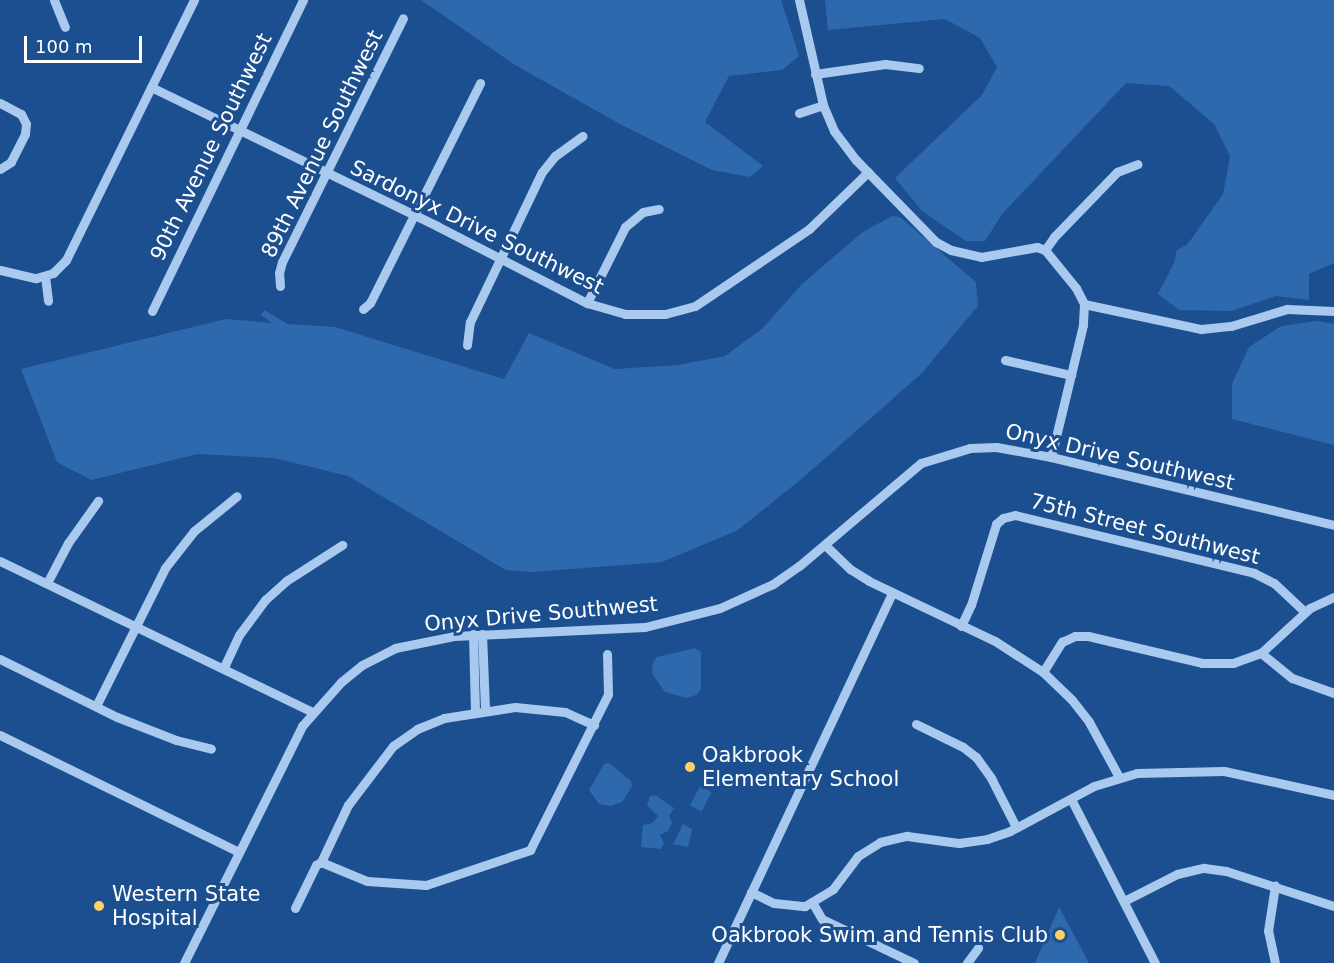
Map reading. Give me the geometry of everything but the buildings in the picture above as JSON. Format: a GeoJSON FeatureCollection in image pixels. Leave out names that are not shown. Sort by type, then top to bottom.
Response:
{"type":"FeatureCollection","features":[{"type":"Feature","properties":{"kind":"street"},"geometry":{"type":"LineString","coordinates":[[54,0],[65,27]]}},
{"type":"Feature","properties":{"kind":"street"},"geometry":{"type":"LineString","coordinates":[[0,270],[27,277],[45,276],[60,267],[66,260],[194,0]]}},
{"type":"Feature","properties":{"kind":"street","name":"90th Avenue Southwest"},"geometry":{"type":"LineString","coordinates":[[152,311],[303,0]]}},
{"type":"Feature","properties":{"kind":"street"},"geometry":{"type":"LineString","coordinates":[[799,0],[815,74],[834,131],[868,172],[936,242],[951,250],[981,256],[1037,247],[1045,250],[1071,281],[1084,304],[1083,325],[1051,457]]}},
{"type":"Feature","properties":{"kind":"street","name":"89th Avenue Southwest"},"geometry":{"type":"LineString","coordinates":[[280,286],[279,273],[282,262],[403,18]]}},
{"type":"Feature","properties":{"kind":"street"},"geometry":{"type":"LineString","coordinates":[[815,74],[885,64],[919,68]]}},
{"type":"Feature","properties":{"kind":"street"},"geometry":{"type":"LineString","coordinates":[[363,309],[370,303],[480,83]]}},
{"type":"Feature","properties":{"kind":"street","name":"Sardonyx Drive Southwest"},"geometry":{"type":"LineString","coordinates":[[151,87],[413,214],[587,303],[610,311],[645,315],[676,313],[695,306],[809,229],[868,172]]}},
{"type":"Feature","properties":{"kind":"street"},"geometry":{"type":"LineString","coordinates":[[0,103],[21,114],[26,129],[3,168]]}},
{"type":"Feature","properties":{"kind":"street"},"geometry":{"type":"LineString","coordinates":[[799,113],[824,105]]}},
{"type":"Feature","properties":{"kind":"street"},"geometry":{"type":"LineString","coordinates":[[467,345],[470,322],[546,166],[555,156],[583,136]]}},
{"type":"Feature","properties":{"kind":"street"},"geometry":{"type":"LineString","coordinates":[[1045,250],[1054,237],[1116,172],[1138,164]]}},
{"type":"Feature","properties":{"kind":"street"},"geometry":{"type":"LineString","coordinates":[[587,303],[625,227],[643,212],[659,209]]}},
{"type":"Feature","properties":{"kind":"street"},"geometry":{"type":"LineString","coordinates":[[45,276],[48,301]]}},
{"type":"Feature","properties":{"kind":"street"},"geometry":{"type":"LineString","coordinates":[[1084,304],[1201,329],[1232,326],[1287,309],[1334,311]]}},
{"type":"Feature","properties":{"kind":"street"},"geometry":{"type":"LineString","coordinates":[[1005,360],[1071,375]]}},
{"type":"Feature","properties":{"kind":"street","name":"Onyx Drive Southwest"},"geometry":{"type":"LineString","coordinates":[[184,963],[302,726],[312,712],[341,682],[379,655],[409,644],[478,634],[622,629],[690,618],[720,608],[772,584],[825,545],[893,485],[931,458],[956,450],[983,447],[1051,457],[1334,525]]}},
{"type":"Feature","properties":{"kind":"street"},"geometry":{"type":"LineString","coordinates":[[96,706],[158,580],[185,542],[206,519],[237,495]]}},
{"type":"Feature","properties":{"kind":"street"},"geometry":{"type":"LineString","coordinates":[[47,584],[68,543],[98,501]]}},
{"type":"Feature","properties":{"kind":"street","name":"75th Street Southwest"},"geometry":{"type":"LineString","coordinates":[[961,626],[971,605],[994,530],[1000,520],[1015,515],[1254,573],[1274,583],[1305,612]]}},
{"type":"Feature","properties":{"kind":"street"},"geometry":{"type":"LineString","coordinates":[[224,667],[239,635],[265,600],[311,564],[342,545]]}},
{"type":"Feature","properties":{"kind":"street"},"geometry":{"type":"LineString","coordinates":[[825,545],[858,575],[995,641],[1043,672],[1081,711],[1119,777]]}},
{"type":"Feature","properties":{"kind":"street"},"geometry":{"type":"LineString","coordinates":[[0,561],[224,667],[312,712]]}},
{"type":"Feature","properties":{"kind":"street"},"geometry":{"type":"LineString","coordinates":[[718,963],[892,593]]}},
{"type":"Feature","properties":{"kind":"street"},"geometry":{"type":"LineString","coordinates":[[1043,672],[1062,642],[1075,636],[1088,636],[1214,664],[1233,663],[1262,653],[1305,612],[1318,603],[1334,597]]}},
{"type":"Feature","properties":{"kind":"street"},"geometry":{"type":"LineString","coordinates":[[478,634],[485,710]]}},
{"type":"Feature","properties":{"kind":"street"},"geometry":{"type":"LineString","coordinates":[[475,712],[478,634]]}},
{"type":"Feature","properties":{"kind":"street"},"geometry":{"type":"LineString","coordinates":[[1262,653],[1292,678],[1334,693]]}},
{"type":"Feature","properties":{"kind":"street"},"geometry":{"type":"LineString","coordinates":[[321,862],[367,881],[426,885],[530,850],[544,816],[553,808],[608,694],[607,654]]}},
{"type":"Feature","properties":{"kind":"street"},"geometry":{"type":"LineString","coordinates":[[0,659],[151,731],[211,749]]}},
{"type":"Feature","properties":{"kind":"street"},"geometry":{"type":"LineString","coordinates":[[295,908],[316,865],[321,862],[348,805],[393,746],[417,729],[444,718],[485,710],[514,708],[566,712],[594,725]]}},
{"type":"Feature","properties":{"kind":"street"},"geometry":{"type":"LineString","coordinates":[[916,724],[963,747],[976,757],[991,778],[1016,827]]}},
{"type":"Feature","properties":{"kind":"street"},"geometry":{"type":"LineString","coordinates":[[0,735],[239,852]]}},
{"type":"Feature","properties":{"kind":"street"},"geometry":{"type":"LineString","coordinates":[[751,892],[786,905],[805,906],[833,889],[858,856],[887,839],[920,836],[968,842],[999,836],[1071,798],[1119,777],[1146,772],[1224,771],[1334,795]]}},
{"type":"Feature","properties":{"kind":"street"},"geometry":{"type":"LineString","coordinates":[[1071,798],[1155,963]]}},
{"type":"Feature","properties":{"kind":"street"},"geometry":{"type":"LineString","coordinates":[[1124,901],[1177,874],[1197,869],[1226,871],[1334,906]]}},
{"type":"Feature","properties":{"kind":"street"},"geometry":{"type":"LineString","coordinates":[[1275,886],[1268,931],[1275,963]]}},
{"type":"Feature","properties":{"kind":"street"},"geometry":{"type":"LineString","coordinates":[[812,902],[822,919],[914,963]]}},
{"type":"Feature","properties":{"kind":"street"},"geometry":{"type":"LineString","coordinates":[[968,963],[978,948]]}},
{"type":"Feature","properties":{"kind":"shaded area"},"geometry":{"type":"Polygon","coordinates":[[[421,0],[781,0],[799,56],[782,70],[729,76],[705,122],[763,166],[750,177],[712,170],[620,124],[515,65],[421,0]]]}},
{"type":"Feature","properties":{"kind":"shaded area"},"geometry":{"type":"Polygon","coordinates":[[[825,0],[1334,0],[1334,263],[1309,274],[1309,300],[1276,296],[1232,311],[1179,310],[1158,294],[1174,263],[1177,250],[1187,245],[1223,194],[1230,156],[1214,124],[1169,86],[1126,83],[1003,213],[985,241],[966,241],[922,211],[895,178],[982,95],[997,67],[980,38],[945,19],[828,30],[825,0]]]}},
{"type":"Feature","properties":{"kind":"shaded area"},"geometry":{"type":"Polygon","coordinates":[[[892,216],[900,217],[976,282],[978,306],[922,373],[804,477],[738,530],[662,562],[532,572],[506,570],[348,476],[274,458],[198,454],[91,480],[57,462],[21,369],[226,319],[272,323],[261,315],[264,310],[288,324],[335,327],[504,379],[529,333],[615,369],[678,365],[725,356],[763,328],[802,284],[863,232],[892,216]]]}},
{"type":"Feature","properties":{"kind":"shaded area"},"geometry":{"type":"Polygon","coordinates":[[[1317,321],[1334,324],[1334,445],[1232,419],[1232,384],[1249,347],[1281,326],[1317,321]]]}},
{"type":"Feature","properties":{"kind":"shaded area"},"geometry":{"type":"Polygon","coordinates":[[[695,648],[701,652],[701,689],[696,695],[686,698],[665,692],[653,675],[652,665],[657,657],[695,648]]]}},
{"type":"Feature","properties":{"kind":"shaded area"},"geometry":{"type":"Polygon","coordinates":[[[609,763],[631,781],[632,786],[622,802],[611,806],[599,804],[589,790],[604,764],[609,763]]]}},
{"type":"Feature","properties":{"kind":"shaded area"},"geometry":{"type":"Polygon","coordinates":[[[700,786],[712,792],[702,812],[690,806],[700,786]]]}},
{"type":"Feature","properties":{"kind":"shaded area"},"geometry":{"type":"Polygon","coordinates":[[[655,795],[674,808],[669,816],[672,823],[668,831],[660,835],[664,843],[661,849],[641,847],[643,825],[653,823],[658,816],[647,805],[650,796],[655,795]]]}},
{"type":"Feature","properties":{"kind":"shaded area"},"geometry":{"type":"Polygon","coordinates":[[[683,824],[692,829],[688,847],[673,844],[683,824]]]}},
{"type":"Feature","properties":{"kind":"shaded area","name":"Oakbrook Swim and Tennis Club"},"geometry":{"type":"Polygon","coordinates":[[[1059,907],[1089,963],[1035,963],[1059,907]]]}},
{"type":"Feature","properties":{"kind":"place","name":"Oakbrook Elementary School"},"geometry":{"type":"Point","coordinates":[690,767]}},
{"type":"Feature","properties":{"kind":"place","name":"Western State Hospital"},"geometry":{"type":"Point","coordinates":[99,906]}},
{"type":"Feature","properties":{"kind":"place","name":"Oakbrook Swim and Tennis Club"},"geometry":{"type":"Point","coordinates":[1060,935]}}]}
